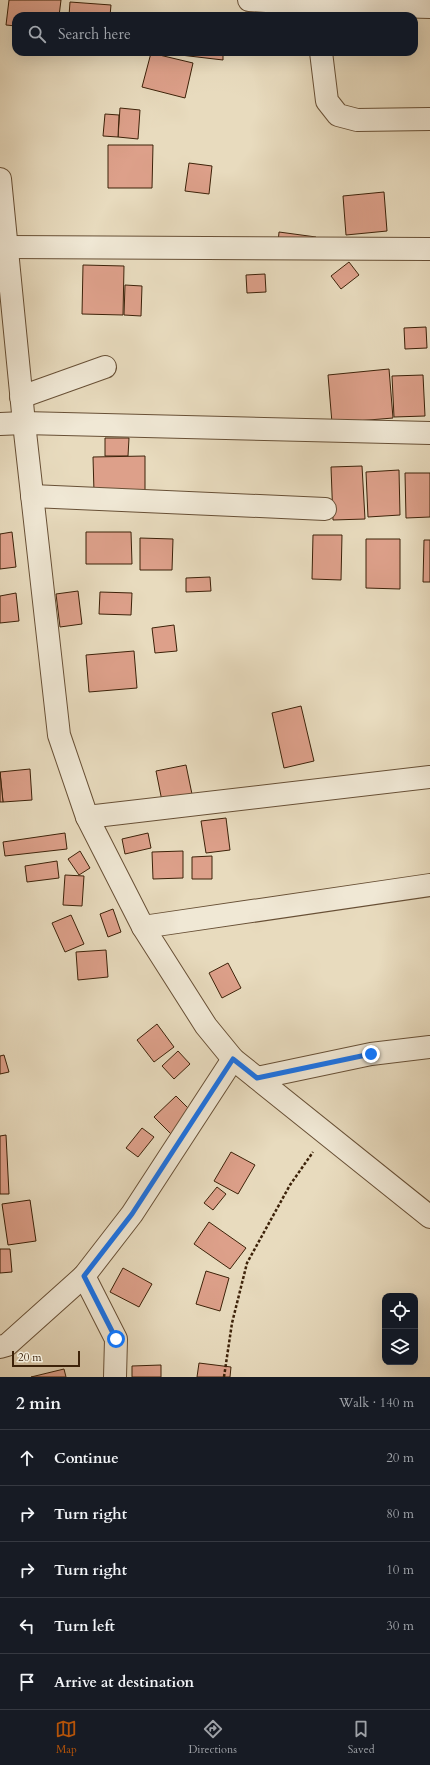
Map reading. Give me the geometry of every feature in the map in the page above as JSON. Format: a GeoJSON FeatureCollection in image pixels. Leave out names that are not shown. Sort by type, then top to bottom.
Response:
{"type":"FeatureCollection","features":[{"type":"Feature","properties":{"kind":"street"},"geometry":{"type":"LineString","coordinates":[[248,0],[315,10],[430,7]]}},
{"type":"Feature","properties":{"kind":"street"},"geometry":{"type":"LineString","coordinates":[[321,56],[327,101],[338,115],[357,120],[430,119]]}},
{"type":"Feature","properties":{"kind":"street"},"geometry":{"type":"LineString","coordinates":[[0,179],[21,397],[59,735],[87,817],[144,927],[206,1026],[233,1059],[325,1133],[425,1209]]}},
{"type":"Feature","properties":{"kind":"street"},"geometry":{"type":"LineString","coordinates":[[7,247],[430,250]]}},
{"type":"Feature","properties":{"kind":"street"},"geometry":{"type":"LineString","coordinates":[[21,397],[104,367]]}},
{"type":"Feature","properties":{"kind":"street"},"geometry":{"type":"LineString","coordinates":[[0,424],[24,423],[430,433]]}},
{"type":"Feature","properties":{"kind":"street"},"geometry":{"type":"LineString","coordinates":[[32,496],[325,510]]}},
{"type":"Feature","properties":{"kind":"street"},"geometry":{"type":"LineString","coordinates":[[87,817],[430,777]]}},
{"type":"Feature","properties":{"kind":"street"},"geometry":{"type":"LineString","coordinates":[[144,927],[430,885]]}},
{"type":"Feature","properties":{"kind":"street"},"geometry":{"type":"LineString","coordinates":[[257,1078],[371,1054],[430,1047]]}},
{"type":"Feature","properties":{"kind":"street"},"geometry":{"type":"LineString","coordinates":[[0,1347],[7,1345],[84,1276],[132,1214],[233,1059]]}},
{"type":"Feature","properties":{"kind":"street"},"geometry":{"type":"LineString","coordinates":[[84,1276],[116,1339],[116,1377]]}},
{"type":"Feature","properties":{"kind":"path"},"geometry":{"type":"LineString","coordinates":[[224,1377],[232,1323],[247,1263],[290,1185],[325,1133]]}},
{"type":"Feature","properties":{"kind":"building"},"geometry":{"type":"Polygon","coordinates":[[[9,0],[61,0],[60,12],[12,12],[12,26],[6,25],[9,0]]]}},
{"type":"Feature","properties":{"kind":"building"},"geometry":{"type":"Polygon","coordinates":[[[70,2],[111,5],[110,12],[69,12],[70,2]]]}},
{"type":"Feature","properties":{"kind":"building"},"geometry":{"type":"Polygon","coordinates":[[[150,56],[164,56],[193,63],[185,98],[142,87],[150,56]]]}},
{"type":"Feature","properties":{"kind":"building"},"geometry":{"type":"Polygon","coordinates":[[[189,56],[223,56],[223,60],[189,56]]]}},
{"type":"Feature","properties":{"kind":"building"},"geometry":{"type":"Polygon","coordinates":[[[120,108],[140,110],[138,139],[118,137],[120,108]]]}},
{"type":"Feature","properties":{"kind":"building"},"geometry":{"type":"Polygon","coordinates":[[[105,114],[119,115],[118,137],[103,136],[105,114]]]}},
{"type":"Feature","properties":{"kind":"building"},"geometry":{"type":"Polygon","coordinates":[[[108,145],[153,145],[152,188],[108,188],[108,145]]]}},
{"type":"Feature","properties":{"kind":"building"},"geometry":{"type":"Polygon","coordinates":[[[189,163],[212,166],[209,194],[185,191],[189,163]]]}},
{"type":"Feature","properties":{"kind":"building"},"geometry":{"type":"Polygon","coordinates":[[[384,192],[387,231],[346,235],[343,196],[384,192]]]}},
{"type":"Feature","properties":{"kind":"building"},"geometry":{"type":"Polygon","coordinates":[[[279,232],[316,237],[315,247],[278,243],[279,232]]]}},
{"type":"Feature","properties":{"kind":"building"},"geometry":{"type":"Polygon","coordinates":[[[349,262],[359,275],[341,289],[331,276],[349,262]]]}},
{"type":"Feature","properties":{"kind":"building"},"geometry":{"type":"Polygon","coordinates":[[[83,265],[124,266],[123,315],[82,314],[83,265]]]}},
{"type":"Feature","properties":{"kind":"building"},"geometry":{"type":"Polygon","coordinates":[[[265,274],[266,292],[247,293],[246,275],[265,274]]]}},
{"type":"Feature","properties":{"kind":"building"},"geometry":{"type":"Polygon","coordinates":[[[125,285],[142,286],[141,316],[124,315],[125,285]]]}},
{"type":"Feature","properties":{"kind":"building"},"geometry":{"type":"Polygon","coordinates":[[[426,327],[427,348],[405,349],[404,328],[426,327]]]}},
{"type":"Feature","properties":{"kind":"building"},"geometry":{"type":"Polygon","coordinates":[[[389,369],[393,418],[332,423],[328,375],[389,369]]]}},
{"type":"Feature","properties":{"kind":"building"},"geometry":{"type":"Polygon","coordinates":[[[423,375],[425,416],[394,417],[392,376],[423,375]]]}},
{"type":"Feature","properties":{"kind":"building"},"geometry":{"type":"Polygon","coordinates":[[[105,438],[129,438],[128,456],[105,456],[105,438]]]}},
{"type":"Feature","properties":{"kind":"building"},"geometry":{"type":"Polygon","coordinates":[[[145,456],[145,491],[94,492],[93,457],[145,456]]]}},
{"type":"Feature","properties":{"kind":"building"},"geometry":{"type":"Polygon","coordinates":[[[362,466],[365,519],[333,520],[331,467],[362,466]]]}},
{"type":"Feature","properties":{"kind":"building"},"geometry":{"type":"Polygon","coordinates":[[[399,470],[400,515],[368,517],[366,472],[399,470]]]}},
{"type":"Feature","properties":{"kind":"building"},"geometry":{"type":"Polygon","coordinates":[[[405,473],[430,473],[430,517],[406,518],[405,473]]]}},
{"type":"Feature","properties":{"kind":"building"},"geometry":{"type":"Polygon","coordinates":[[[12,532],[16,567],[0,569],[0,534],[12,532]]]}},
{"type":"Feature","properties":{"kind":"building"},"geometry":{"type":"Polygon","coordinates":[[[86,532],[131,532],[132,564],[86,564],[86,532]]]}},
{"type":"Feature","properties":{"kind":"building"},"geometry":{"type":"Polygon","coordinates":[[[313,535],[342,535],[341,580],[312,579],[313,535]]]}},
{"type":"Feature","properties":{"kind":"building"},"geometry":{"type":"Polygon","coordinates":[[[140,538],[173,539],[172,570],[140,570],[140,538]]]}},
{"type":"Feature","properties":{"kind":"building"},"geometry":{"type":"Polygon","coordinates":[[[366,539],[400,539],[400,589],[366,588],[366,539]]]}},
{"type":"Feature","properties":{"kind":"building"},"geometry":{"type":"Polygon","coordinates":[[[424,540],[430,540],[430,582],[423,582],[424,540]]]}},
{"type":"Feature","properties":{"kind":"building"},"geometry":{"type":"Polygon","coordinates":[[[210,577],[211,591],[186,592],[186,578],[210,577]]]}},
{"type":"Feature","properties":{"kind":"building"},"geometry":{"type":"Polygon","coordinates":[[[78,591],[82,624],[60,627],[56,594],[78,591]]]}},
{"type":"Feature","properties":{"kind":"building"},"geometry":{"type":"Polygon","coordinates":[[[100,592],[132,593],[131,615],[99,614],[100,592]]]}},
{"type":"Feature","properties":{"kind":"building"},"geometry":{"type":"Polygon","coordinates":[[[16,593],[19,621],[0,623],[0,596],[16,593]]]}},
{"type":"Feature","properties":{"kind":"building"},"geometry":{"type":"Polygon","coordinates":[[[174,625],[177,651],[155,653],[152,628],[174,625]]]}},
{"type":"Feature","properties":{"kind":"building"},"geometry":{"type":"Polygon","coordinates":[[[134,651],[137,688],[89,692],[86,655],[134,651]]]}},
{"type":"Feature","properties":{"kind":"building"},"geometry":{"type":"Polygon","coordinates":[[[301,706],[314,761],[284,768],[272,713],[301,706]]]}},
{"type":"Feature","properties":{"kind":"building"},"geometry":{"type":"Polygon","coordinates":[[[186,765],[193,799],[163,806],[156,771],[186,765]]]}},
{"type":"Feature","properties":{"kind":"building"},"geometry":{"type":"Polygon","coordinates":[[[30,769],[32,800],[3,802],[0,772],[30,769]]]}},
{"type":"Feature","properties":{"kind":"building"},"geometry":{"type":"Polygon","coordinates":[[[0,772],[3,802],[0,802],[0,772]]]}},
{"type":"Feature","properties":{"kind":"building"},"geometry":{"type":"Polygon","coordinates":[[[226,818],[230,850],[206,853],[201,821],[226,818]]]}},
{"type":"Feature","properties":{"kind":"building"},"geometry":{"type":"Polygon","coordinates":[[[65,833],[67,849],[5,856],[3,842],[65,833]]]}},
{"type":"Feature","properties":{"kind":"building"},"geometry":{"type":"Polygon","coordinates":[[[148,833],[151,848],[125,854],[122,839],[148,833]]]}},
{"type":"Feature","properties":{"kind":"building"},"geometry":{"type":"Polygon","coordinates":[[[80,851],[90,868],[79,875],[68,859],[80,851]]]}},
{"type":"Feature","properties":{"kind":"building"},"geometry":{"type":"Polygon","coordinates":[[[183,851],[183,878],[153,879],[152,852],[183,851]]]}},
{"type":"Feature","properties":{"kind":"building"},"geometry":{"type":"Polygon","coordinates":[[[212,856],[212,879],[192,879],[192,857],[212,856]]]}},
{"type":"Feature","properties":{"kind":"building"},"geometry":{"type":"Polygon","coordinates":[[[57,861],[59,878],[27,882],[25,866],[57,861]]]}},
{"type":"Feature","properties":{"kind":"building"},"geometry":{"type":"Polygon","coordinates":[[[65,875],[84,876],[82,906],[63,905],[65,875]]]}},
{"type":"Feature","properties":{"kind":"building"},"geometry":{"type":"Polygon","coordinates":[[[113,909],[121,932],[108,937],[100,914],[113,909]]]}},
{"type":"Feature","properties":{"kind":"building"},"geometry":{"type":"Polygon","coordinates":[[[71,915],[84,944],[65,952],[52,923],[71,915]]]}},
{"type":"Feature","properties":{"kind":"building"},"geometry":{"type":"Polygon","coordinates":[[[106,950],[108,977],[78,980],[76,952],[106,950]]]}},
{"type":"Feature","properties":{"kind":"building"},"geometry":{"type":"Polygon","coordinates":[[[228,963],[241,988],[222,998],[209,973],[228,963]]]}},
{"type":"Feature","properties":{"kind":"building"},"geometry":{"type":"Polygon","coordinates":[[[157,1024],[174,1047],[154,1062],[137,1040],[157,1024]]]}},
{"type":"Feature","properties":{"kind":"building"},"geometry":{"type":"Polygon","coordinates":[[[178,1051],[190,1064],[174,1079],[162,1066],[178,1051]]]}},
{"type":"Feature","properties":{"kind":"building"},"geometry":{"type":"Polygon","coordinates":[[[4,1055],[9,1072],[0,1074],[0,1056],[4,1055]]]}},
{"type":"Feature","properties":{"kind":"building"},"geometry":{"type":"Polygon","coordinates":[[[176,1096],[195,1115],[173,1136],[154,1117],[176,1096]]]}},
{"type":"Feature","properties":{"kind":"building"},"geometry":{"type":"Polygon","coordinates":[[[142,1128],[154,1137],[138,1157],[126,1148],[142,1128]]]}},
{"type":"Feature","properties":{"kind":"building"},"geometry":{"type":"Polygon","coordinates":[[[6,1135],[9,1194],[0,1194],[0,1136],[6,1135]]]}},
{"type":"Feature","properties":{"kind":"building"},"geometry":{"type":"Polygon","coordinates":[[[231,1152],[255,1165],[238,1194],[214,1181],[231,1152]]]}},
{"type":"Feature","properties":{"kind":"building"},"geometry":{"type":"Polygon","coordinates":[[[217,1187],[226,1194],[213,1210],[204,1203],[217,1187]]]}},
{"type":"Feature","properties":{"kind":"building"},"geometry":{"type":"Polygon","coordinates":[[[30,1200],[36,1241],[8,1245],[2,1204],[30,1200]]]}},
{"type":"Feature","properties":{"kind":"building"},"geometry":{"type":"Polygon","coordinates":[[[209,1222],[246,1248],[230,1269],[194,1244],[209,1222]]]}},
{"type":"Feature","properties":{"kind":"building"},"geometry":{"type":"Polygon","coordinates":[[[0,1249],[10,1249],[12,1272],[0,1273],[0,1249]]]}},
{"type":"Feature","properties":{"kind":"building"},"geometry":{"type":"Polygon","coordinates":[[[123,1268],[152,1284],[139,1307],[110,1292],[123,1268]]]}},
{"type":"Feature","properties":{"kind":"building"},"geometry":{"type":"Polygon","coordinates":[[[206,1271],[229,1278],[220,1311],[196,1304],[206,1271]]]}},
{"type":"Feature","properties":{"kind":"building"},"geometry":{"type":"Polygon","coordinates":[[[199,1363],[231,1367],[230,1377],[197,1377],[199,1363]]]}},
{"type":"Feature","properties":{"kind":"building"},"geometry":{"type":"Polygon","coordinates":[[[161,1365],[161,1377],[132,1377],[132,1366],[161,1365]]]}},
{"type":"Feature","properties":{"kind":"building"},"geometry":{"type":"Polygon","coordinates":[[[64,1369],[66,1377],[31,1377],[64,1369]]]}},
{"type":"Feature","properties":{"kind":"route"},"geometry":{"type":"LineString","coordinates":[[116,1339],[84,1276],[132,1214],[233,1059],[257,1078],[371,1054]]}}]}
